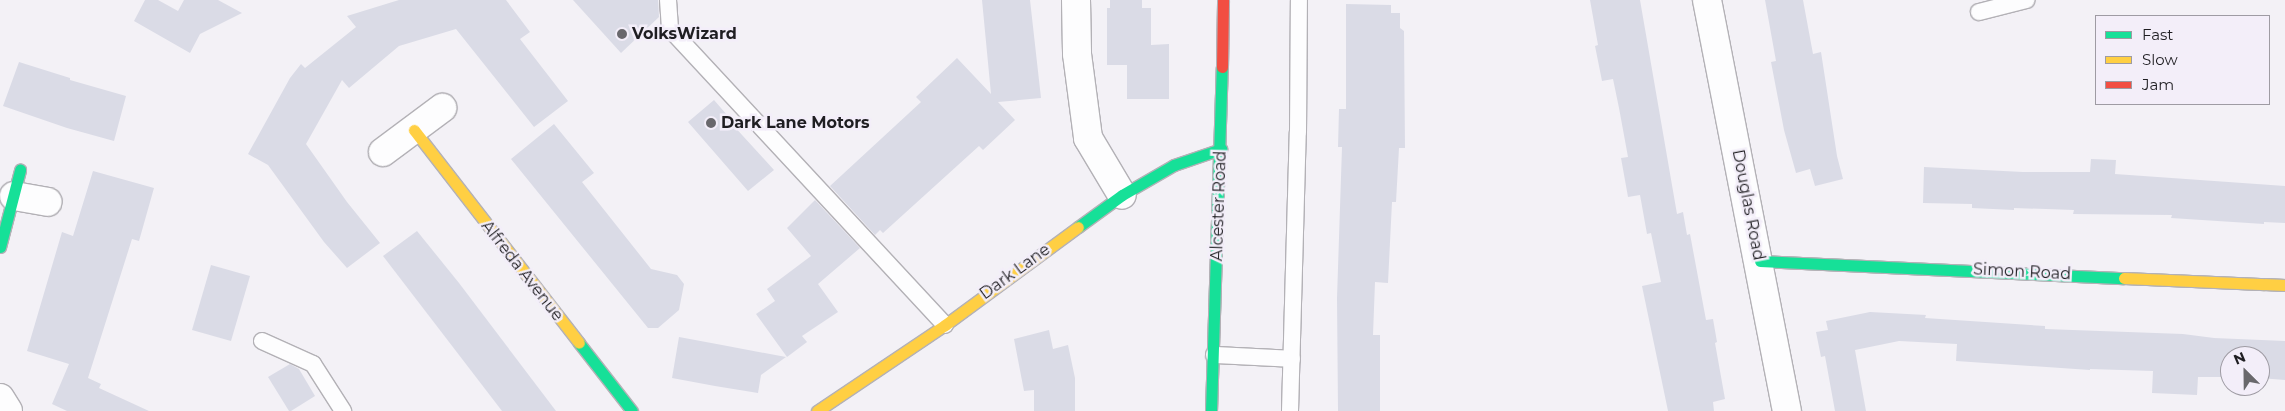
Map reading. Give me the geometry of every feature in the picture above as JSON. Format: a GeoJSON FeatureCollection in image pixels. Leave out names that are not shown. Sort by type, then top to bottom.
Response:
{"type":"FeatureCollection","features":[{"type":"Feature","properties":{"kind":"street"},"geometry":{"type":"LineString","coordinates":[[1076,0],[1077,54],[1088,138],[1122,194]]}},
{"type":"Feature","properties":{"kind":"street","name":"Alcester Road"},"geometry":{"type":"LineString","coordinates":[[1211,411],[1221,149],[1224,0]]}},
{"type":"Feature","properties":{"kind":"street","name":"Douglas Road"},"geometry":{"type":"LineString","coordinates":[[1708,0],[1760,261],[1787,411]]}},
{"type":"Feature","properties":{"kind":"street"},"geometry":{"type":"LineString","coordinates":[[384,152],[442,108]]}},
{"type":"Feature","properties":{"kind":"street","name":"Alfreda Avenue"},"geometry":{"type":"LineString","coordinates":[[414,130],[632,411]]}},
{"type":"Feature","properties":{"kind":"street","name":"Dark Lane"},"geometry":{"type":"LineString","coordinates":[[817,411],[945,325],[1122,194],[1174,165],[1221,149]]}},
{"type":"Feature","properties":{"kind":"street"},"geometry":{"type":"LineString","coordinates":[[0,248],[20,170]]}},
{"type":"Feature","properties":{"kind":"street"},"geometry":{"type":"LineString","coordinates":[[14,196],[47,202]]}},
{"type":"Feature","properties":{"kind":"street","name":"Simon Road"},"geometry":{"type":"LineString","coordinates":[[1760,261],[2285,285]]}},
{"type":"Feature","properties":{"kind":"street"},"geometry":{"type":"LineString","coordinates":[[0,398],[8,411]]}},
{"type":"Feature","properties":{"kind":"lane"},"geometry":{"type":"LineString","coordinates":[[668,0],[670,29],[945,325]]}},
{"type":"Feature","properties":{"kind":"lane"},"geometry":{"type":"LineString","coordinates":[[1290,411],[1299,0]]}},
{"type":"Feature","properties":{"kind":"lane"},"geometry":{"type":"LineString","coordinates":[[1979,12],[2026,0]]}},
{"type":"Feature","properties":{"kind":"lane"},"geometry":{"type":"LineString","coordinates":[[262,341],[313,364],[343,411]]}},
{"type":"Feature","properties":{"kind":"lane"},"geometry":{"type":"LineString","coordinates":[[1214,354],[1292,358]]}},
{"type":"Feature","properties":{"kind":"building"},"geometry":{"type":"Polygon","coordinates":[[[145,0],[158,0],[178,11],[184,0],[218,0],[242,13],[200,34],[190,53],[134,21],[145,0]]]}},
{"type":"Feature","properties":{"kind":"building"},"geometry":{"type":"Polygon","coordinates":[[[399,0],[506,0],[530,32],[520,39],[568,101],[534,127],[456,29],[399,46],[349,88],[342,80],[306,144],[347,202],[380,243],[347,268],[324,242],[268,165],[248,154],[290,78],[301,64],[305,68],[356,27],[347,16],[399,0]]]}},
{"type":"Feature","properties":{"kind":"building","name":"VolksWizard"},"geometry":{"type":"Polygon","coordinates":[[[573,0],[658,0],[659,17],[621,53],[573,0]]]}},
{"type":"Feature","properties":{"kind":"building"},"geometry":{"type":"Polygon","coordinates":[[[982,0],[1030,0],[1041,98],[998,102],[1015,120],[983,150],[979,146],[883,233],[880,230],[875,235],[830,186],[921,102],[916,97],[957,58],[991,94],[982,0]]]}},
{"type":"Feature","properties":{"kind":"building"},"geometry":{"type":"Polygon","coordinates":[[[1110,0],[1142,0],[1142,8],[1151,8],[1151,45],[1169,44],[1169,99],[1127,99],[1127,65],[1107,65],[1107,8],[1110,8],[1110,0]]]}},
{"type":"Feature","properties":{"kind":"building"},"geometry":{"type":"Polygon","coordinates":[[[1590,0],[1640,0],[1677,214],[1683,212],[1687,235],[1690,234],[1706,320],[1713,319],[1717,342],[1715,343],[1725,399],[1713,402],[1714,411],[1668,411],[1642,286],[1661,282],[1651,233],[1647,234],[1640,195],[1628,197],[1621,158],[1628,157],[1619,108],[1613,79],[1602,81],[1595,46],[1598,45],[1590,0]]]}},
{"type":"Feature","properties":{"kind":"building"},"geometry":{"type":"Polygon","coordinates":[[[1765,0],[1803,0],[1813,54],[1821,52],[1837,156],[1843,179],[1815,186],[1810,169],[1796,173],[1784,130],[1771,62],[1776,61],[1765,0]]]}},
{"type":"Feature","properties":{"kind":"building"},"geometry":{"type":"Polygon","coordinates":[[[1346,4],[1391,5],[1391,13],[1400,13],[1400,28],[1404,31],[1405,148],[1399,148],[1396,202],[1392,202],[1388,283],[1375,282],[1373,335],[1380,335],[1380,411],[1338,411],[1337,298],[1342,147],[1338,147],[1339,109],[1346,109],[1346,4]]]}},
{"type":"Feature","properties":{"kind":"building"},"geometry":{"type":"Polygon","coordinates":[[[19,62],[70,78],[70,80],[126,96],[114,141],[67,128],[3,106],[19,62]]]}},
{"type":"Feature","properties":{"kind":"building"},"geometry":{"type":"Polygon","coordinates":[[[714,100],[734,123],[732,124],[774,170],[748,191],[688,122],[714,100]]]}},
{"type":"Feature","properties":{"kind":"building"},"geometry":{"type":"Polygon","coordinates":[[[554,124],[594,173],[582,182],[651,269],[677,275],[684,284],[679,310],[658,328],[648,328],[511,159],[554,124]]]}},
{"type":"Feature","properties":{"kind":"building"},"geometry":{"type":"Polygon","coordinates":[[[2091,159],[2116,160],[2115,174],[2285,186],[2285,223],[2264,222],[2264,224],[2171,218],[2172,215],[2073,214],[2074,210],[2014,208],[2014,210],[1972,208],[1972,204],[1923,203],[1924,167],[2023,172],[2090,172],[2091,159]]]}},
{"type":"Feature","properties":{"kind":"building"},"geometry":{"type":"Polygon","coordinates":[[[93,171],[154,188],[139,241],[132,239],[88,378],[101,384],[99,388],[149,411],[67,411],[52,404],[69,364],[27,351],[62,232],[73,236],[93,171]]]}},
{"type":"Feature","properties":{"kind":"building"},"geometry":{"type":"Polygon","coordinates":[[[815,200],[860,248],[818,284],[838,312],[802,336],[807,342],[787,357],[756,314],[775,301],[767,289],[811,256],[787,228],[815,200]]]}},
{"type":"Feature","properties":{"kind":"building"},"geometry":{"type":"Polygon","coordinates":[[[417,231],[556,411],[502,411],[383,256],[417,231]]]}},
{"type":"Feature","properties":{"kind":"building"},"geometry":{"type":"Polygon","coordinates":[[[211,265],[250,276],[231,341],[192,330],[211,265]]]}},
{"type":"Feature","properties":{"kind":"building"},"geometry":{"type":"Polygon","coordinates":[[[1870,312],[1926,315],[1925,318],[2045,326],[2045,329],[2183,334],[2214,338],[2285,341],[2285,380],[2270,379],[2270,346],[2220,346],[2220,377],[2198,377],[2197,395],[2152,393],[2153,371],[2090,370],[1956,361],[1957,344],[1899,341],[1855,350],[1866,411],[1835,411],[1825,356],[1821,357],[1816,332],[1828,330],[1826,321],[1870,312]]]}},
{"type":"Feature","properties":{"kind":"building"},"geometry":{"type":"Polygon","coordinates":[[[1049,330],[1053,349],[1068,345],[1075,378],[1075,411],[1034,411],[1034,390],[1024,391],[1014,339],[1049,330]]]}},
{"type":"Feature","properties":{"kind":"building"},"geometry":{"type":"Polygon","coordinates":[[[679,337],[786,357],[761,375],[758,393],[672,378],[679,337]]]}},
{"type":"Feature","properties":{"kind":"building"},"geometry":{"type":"Polygon","coordinates":[[[290,364],[299,369],[315,396],[289,411],[268,377],[290,364]]]}},
{"type":"Feature","properties":{"kind":"traffic: fast"},"geometry":{"type":"LineString","coordinates":[[1211,411],[1222,67]]}},
{"type":"Feature","properties":{"kind":"traffic: fast"},"geometry":{"type":"LineString","coordinates":[[1078,227],[1122,195],[1174,165],[1221,149]]}},
{"type":"Feature","properties":{"kind":"traffic: fast"},"geometry":{"type":"LineString","coordinates":[[0,247],[20,170]]}},
{"type":"Feature","properties":{"kind":"traffic: fast"},"geometry":{"type":"LineString","coordinates":[[1760,261],[2124,278]]}},
{"type":"Feature","properties":{"kind":"traffic: fast"},"geometry":{"type":"LineString","coordinates":[[579,343],[632,411]]}},
{"type":"Feature","properties":{"kind":"traffic: slow"},"geometry":{"type":"LineString","coordinates":[[414,130],[579,343]]}},
{"type":"Feature","properties":{"kind":"traffic: slow"},"geometry":{"type":"LineString","coordinates":[[817,411],[945,325],[1078,227]]}},
{"type":"Feature","properties":{"kind":"traffic: slow"},"geometry":{"type":"LineString","coordinates":[[2124,278],[2285,285]]}},
{"type":"Feature","properties":{"kind":"traffic: jam"},"geometry":{"type":"LineString","coordinates":[[1222,67],[1223,0]]}},
{"type":"Feature","properties":{"kind":"place","name":"VolksWizard"},"geometry":{"type":"Point","coordinates":[622,34]}},
{"type":"Feature","properties":{"kind":"place","name":"Dark Lane Motors"},"geometry":{"type":"Point","coordinates":[711,123]}}]}
